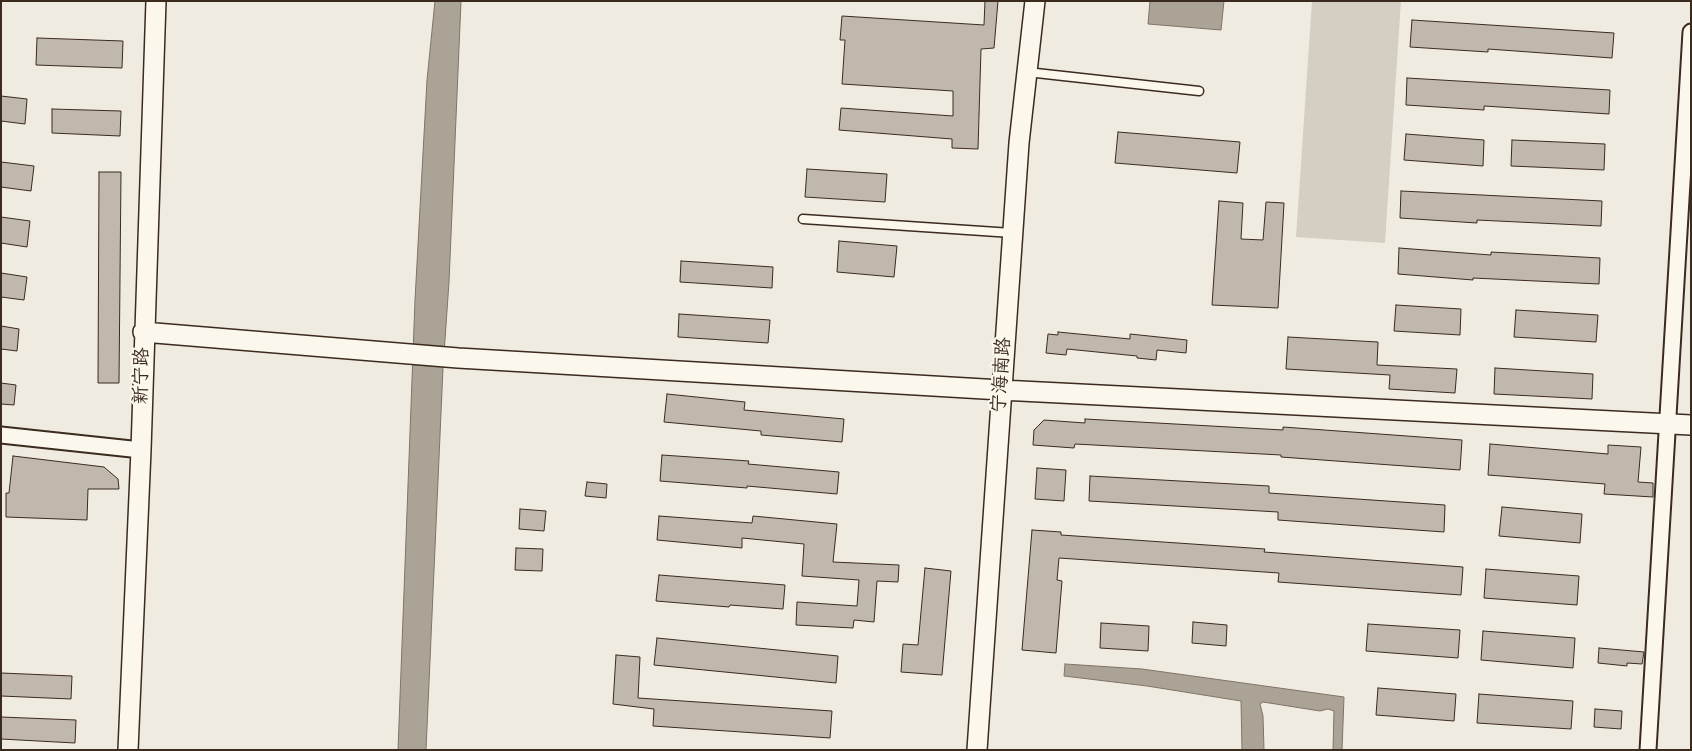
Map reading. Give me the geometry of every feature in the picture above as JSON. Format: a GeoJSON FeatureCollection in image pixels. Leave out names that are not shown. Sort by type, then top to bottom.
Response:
{"type":"FeatureCollection","features":[{"type":"Feature","properties":{"kind":"street","name":"新宁路"},"geometry":{"type":"LineString","coordinates":[[128,750],[141,450],[143,332],[156,1]]}},
{"type":"Feature","properties":{"kind":"street","name":"宁海南路"},"geometry":{"type":"LineString","coordinates":[[977,750],[1012,233],[1035,1]]}},
{"type":"Feature","properties":{"kind":"street"},"geometry":{"type":"LineString","coordinates":[[1648,750],[1691,32]]}},
{"type":"Feature","properties":{"kind":"street"},"geometry":{"type":"LineString","coordinates":[[143,332],[451,357],[1001,390],[1691,425]]}},
{"type":"Feature","properties":{"kind":"street"},"geometry":{"type":"LineString","coordinates":[[1,435],[141,450]]}},
{"type":"Feature","properties":{"kind":"lane"},"geometry":{"type":"LineString","coordinates":[[1027,72],[1199,91]]}},
{"type":"Feature","properties":{"kind":"lane"},"geometry":{"type":"LineString","coordinates":[[803,219],[1012,233]]}},
{"type":"Feature","properties":{"kind":"shaded area"},"geometry":{"type":"Polygon","coordinates":[[[435,1],[461,1],[426,750],[398,750],[415,300],[427,80],[435,1]]]}},
{"type":"Feature","properties":{"kind":"shaded area"},"geometry":{"type":"Polygon","coordinates":[[[1150,1],[1224,1],[1221,30],[1148,24],[1150,1]]]}},
{"type":"Feature","properties":{"kind":"shaded area"},"geometry":{"type":"Polygon","coordinates":[[[1312,1],[1401,1],[1385,243],[1296,237],[1312,1]]]}},
{"type":"Feature","properties":{"kind":"shaded area"},"geometry":{"type":"Polygon","coordinates":[[[1065,664],[1142,669],[1344,697],[1342,750],[1333,750],[1334,711],[1328,709],[1320,711],[1263,702],[1260,704],[1263,716],[1264,750],[1242,750],[1241,701],[1147,686],[1064,676],[1065,664]]]}},
{"type":"Feature","properties":{"kind":"building"},"geometry":{"type":"Polygon","coordinates":[[[985,1],[998,1],[994,48],[981,49],[978,149],[952,148],[952,139],[839,130],[841,108],[953,116],[953,91],[842,84],[845,40],[840,40],[842,16],[984,25],[985,1]]]}},
{"type":"Feature","properties":{"kind":"building"},"geometry":{"type":"Polygon","coordinates":[[[1412,20],[1614,33],[1612,58],[1488,49],[1488,52],[1410,47],[1412,20]]]}},
{"type":"Feature","properties":{"kind":"building"},"geometry":{"type":"Polygon","coordinates":[[[37,38],[123,41],[122,68],[36,65],[37,38]]]}},
{"type":"Feature","properties":{"kind":"building"},"geometry":{"type":"Polygon","coordinates":[[[1407,78],[1610,90],[1609,114],[1484,106],[1484,110],[1406,105],[1407,78]]]}},
{"type":"Feature","properties":{"kind":"building"},"geometry":{"type":"Polygon","coordinates":[[[1,96],[27,99],[25,124],[1,121],[1,96]]]}},
{"type":"Feature","properties":{"kind":"building"},"geometry":{"type":"Polygon","coordinates":[[[52,109],[121,111],[120,136],[52,133],[52,109]]]}},
{"type":"Feature","properties":{"kind":"building"},"geometry":{"type":"Polygon","coordinates":[[[1118,132],[1240,142],[1237,173],[1115,163],[1118,132]]]}},
{"type":"Feature","properties":{"kind":"building"},"geometry":{"type":"Polygon","coordinates":[[[1406,134],[1484,140],[1483,166],[1404,160],[1406,134]]]}},
{"type":"Feature","properties":{"kind":"building"},"geometry":{"type":"Polygon","coordinates":[[[1512,140],[1605,144],[1604,170],[1511,166],[1512,140]]]}},
{"type":"Feature","properties":{"kind":"building"},"geometry":{"type":"Polygon","coordinates":[[[1,162],[34,166],[31,191],[1,187],[1,162]]]}},
{"type":"Feature","properties":{"kind":"building"},"geometry":{"type":"Polygon","coordinates":[[[807,169],[887,174],[885,202],[805,197],[807,169]]]}},
{"type":"Feature","properties":{"kind":"building"},"geometry":{"type":"Polygon","coordinates":[[[99,172],[121,172],[119,383],[98,383],[99,172]]]}},
{"type":"Feature","properties":{"kind":"building"},"geometry":{"type":"Polygon","coordinates":[[[1401,191],[1602,201],[1601,226],[1477,220],[1477,223],[1400,218],[1401,191]]]}},
{"type":"Feature","properties":{"kind":"building"},"geometry":{"type":"Polygon","coordinates":[[[1219,201],[1243,203],[1241,239],[1263,240],[1266,202],[1284,203],[1278,308],[1212,305],[1219,201]]]}},
{"type":"Feature","properties":{"kind":"building"},"geometry":{"type":"Polygon","coordinates":[[[1,217],[30,221],[27,247],[1,243],[1,217]]]}},
{"type":"Feature","properties":{"kind":"building"},"geometry":{"type":"Polygon","coordinates":[[[839,241],[897,246],[894,277],[837,272],[839,241]]]}},
{"type":"Feature","properties":{"kind":"building"},"geometry":{"type":"Polygon","coordinates":[[[1399,248],[1491,255],[1491,252],[1600,258],[1599,284],[1473,278],[1473,280],[1398,274],[1399,248]]]}},
{"type":"Feature","properties":{"kind":"building"},"geometry":{"type":"Polygon","coordinates":[[[681,261],[773,267],[772,288],[680,282],[681,261]]]}},
{"type":"Feature","properties":{"kind":"building"},"geometry":{"type":"Polygon","coordinates":[[[1,273],[27,277],[24,300],[1,297],[1,273]]]}},
{"type":"Feature","properties":{"kind":"building"},"geometry":{"type":"Polygon","coordinates":[[[1396,305],[1461,309],[1460,335],[1394,331],[1396,305]]]}},
{"type":"Feature","properties":{"kind":"building"},"geometry":{"type":"Polygon","coordinates":[[[1516,310],[1598,315],[1596,342],[1514,337],[1516,310]]]}},
{"type":"Feature","properties":{"kind":"building"},"geometry":{"type":"Polygon","coordinates":[[[679,314],[770,320],[768,343],[678,337],[679,314]]]}},
{"type":"Feature","properties":{"kind":"building"},"geometry":{"type":"Polygon","coordinates":[[[1,326],[19,329],[17,351],[1,349],[1,326]]]}},
{"type":"Feature","properties":{"kind":"building"},"geometry":{"type":"Polygon","coordinates":[[[1058,332],[1130,339],[1130,334],[1187,340],[1186,353],[1157,350],[1156,360],[1137,358],[1137,356],[1067,349],[1066,355],[1046,353],[1048,334],[1058,335],[1058,332]]]}},
{"type":"Feature","properties":{"kind":"building"},"geometry":{"type":"Polygon","coordinates":[[[1288,337],[1378,342],[1377,365],[1457,369],[1455,393],[1389,389],[1390,375],[1286,369],[1288,337]]]}},
{"type":"Feature","properties":{"kind":"building"},"geometry":{"type":"Polygon","coordinates":[[[1495,368],[1593,374],[1592,399],[1494,394],[1495,368]]]}},
{"type":"Feature","properties":{"kind":"building"},"geometry":{"type":"Polygon","coordinates":[[[1,383],[16,385],[14,405],[1,404],[1,383]]]}},
{"type":"Feature","properties":{"kind":"building"},"geometry":{"type":"Polygon","coordinates":[[[667,394],[745,402],[744,410],[844,419],[842,442],[761,435],[761,431],[664,422],[667,394]]]}},
{"type":"Feature","properties":{"kind":"building"},"geometry":{"type":"Polygon","coordinates":[[[1085,419],[1283,430],[1283,427],[1462,440],[1460,470],[1281,457],[1281,455],[1075,444],[1074,448],[1033,445],[1034,430],[1044,420],[1085,423],[1085,419]]]}},
{"type":"Feature","properties":{"kind":"building"},"geometry":{"type":"Polygon","coordinates":[[[1490,444],[1608,454],[1608,445],[1641,447],[1638,482],[1653,483],[1653,497],[1604,494],[1605,484],[1488,475],[1490,444]]]}},
{"type":"Feature","properties":{"kind":"building"},"geometry":{"type":"Polygon","coordinates":[[[662,455],[749,461],[748,464],[839,472],[837,494],[660,481],[662,455]]]}},
{"type":"Feature","properties":{"kind":"building"},"geometry":{"type":"Polygon","coordinates":[[[13,456],[104,467],[118,479],[119,489],[88,489],[87,520],[6,517],[6,493],[9,493],[13,456]]]}},
{"type":"Feature","properties":{"kind":"building"},"geometry":{"type":"Polygon","coordinates":[[[1037,468],[1066,470],[1064,501],[1035,499],[1037,468]]]}},
{"type":"Feature","properties":{"kind":"building"},"geometry":{"type":"Polygon","coordinates":[[[1090,476],[1269,486],[1269,493],[1445,505],[1444,532],[1278,520],[1278,512],[1089,501],[1090,476]]]}},
{"type":"Feature","properties":{"kind":"building"},"geometry":{"type":"Polygon","coordinates":[[[587,482],[607,484],[606,498],[585,496],[587,482]]]}},
{"type":"Feature","properties":{"kind":"building"},"geometry":{"type":"Polygon","coordinates":[[[1502,507],[1582,514],[1580,543],[1499,536],[1502,507]]]}},
{"type":"Feature","properties":{"kind":"building"},"geometry":{"type":"Polygon","coordinates":[[[520,509],[546,511],[544,531],[519,529],[520,509]]]}},
{"type":"Feature","properties":{"kind":"building"},"geometry":{"type":"Polygon","coordinates":[[[659,516],[752,523],[753,516],[837,524],[833,562],[899,565],[898,582],[877,581],[874,622],[854,620],[853,628],[796,625],[797,602],[857,606],[859,580],[802,576],[804,544],[742,538],[742,548],[657,540],[659,516]]]}},
{"type":"Feature","properties":{"kind":"building"},"geometry":{"type":"Polygon","coordinates":[[[1032,530],[1061,532],[1061,535],[1265,549],[1264,552],[1463,567],[1461,595],[1278,582],[1279,573],[1059,558],[1057,580],[1062,581],[1056,653],[1022,650],[1032,530]]]}},
{"type":"Feature","properties":{"kind":"building"},"geometry":{"type":"Polygon","coordinates":[[[516,548],[543,549],[542,571],[515,570],[516,548]]]}},
{"type":"Feature","properties":{"kind":"building"},"geometry":{"type":"Polygon","coordinates":[[[925,568],[951,571],[942,675],[901,672],[903,644],[918,645],[925,568]]]}},
{"type":"Feature","properties":{"kind":"building"},"geometry":{"type":"Polygon","coordinates":[[[1486,569],[1579,576],[1577,605],[1484,598],[1486,569]]]}},
{"type":"Feature","properties":{"kind":"building"},"geometry":{"type":"Polygon","coordinates":[[[659,575],[785,585],[783,609],[656,601],[659,575]]]}},
{"type":"Feature","properties":{"kind":"building"},"geometry":{"type":"Polygon","coordinates":[[[1193,622],[1227,625],[1226,646],[1192,643],[1193,622]]]}},
{"type":"Feature","properties":{"kind":"building"},"geometry":{"type":"Polygon","coordinates":[[[1101,623],[1149,626],[1148,651],[1100,648],[1101,623]]]}},
{"type":"Feature","properties":{"kind":"building"},"geometry":{"type":"Polygon","coordinates":[[[1368,624],[1460,630],[1458,658],[1366,651],[1368,624]]]}},
{"type":"Feature","properties":{"kind":"building"},"geometry":{"type":"Polygon","coordinates":[[[1483,631],[1575,638],[1573,668],[1481,660],[1483,631]]]}},
{"type":"Feature","properties":{"kind":"building"},"geometry":{"type":"Polygon","coordinates":[[[657,638],[838,656],[836,683],[654,665],[657,638]]]}},
{"type":"Feature","properties":{"kind":"building"},"geometry":{"type":"Polygon","coordinates":[[[1599,648],[1644,652],[1642,664],[1627,663],[1627,666],[1598,663],[1599,648]]]}},
{"type":"Feature","properties":{"kind":"building"},"geometry":{"type":"Polygon","coordinates":[[[616,655],[640,657],[638,698],[832,711],[830,738],[653,726],[654,709],[613,704],[616,655]]]}},
{"type":"Feature","properties":{"kind":"building"},"geometry":{"type":"Polygon","coordinates":[[[1,673],[72,676],[71,699],[1,696],[1,673]]]}},
{"type":"Feature","properties":{"kind":"building"},"geometry":{"type":"Polygon","coordinates":[[[1378,688],[1456,694],[1454,721],[1376,715],[1378,688]]]}},
{"type":"Feature","properties":{"kind":"building"},"geometry":{"type":"Polygon","coordinates":[[[1479,694],[1573,701],[1571,729],[1477,723],[1479,694]]]}},
{"type":"Feature","properties":{"kind":"building"},"geometry":{"type":"Polygon","coordinates":[[[1595,709],[1622,711],[1621,729],[1594,727],[1595,709]]]}},
{"type":"Feature","properties":{"kind":"building"},"geometry":{"type":"Polygon","coordinates":[[[1,717],[76,720],[75,743],[1,739],[1,717]]]}}]}
